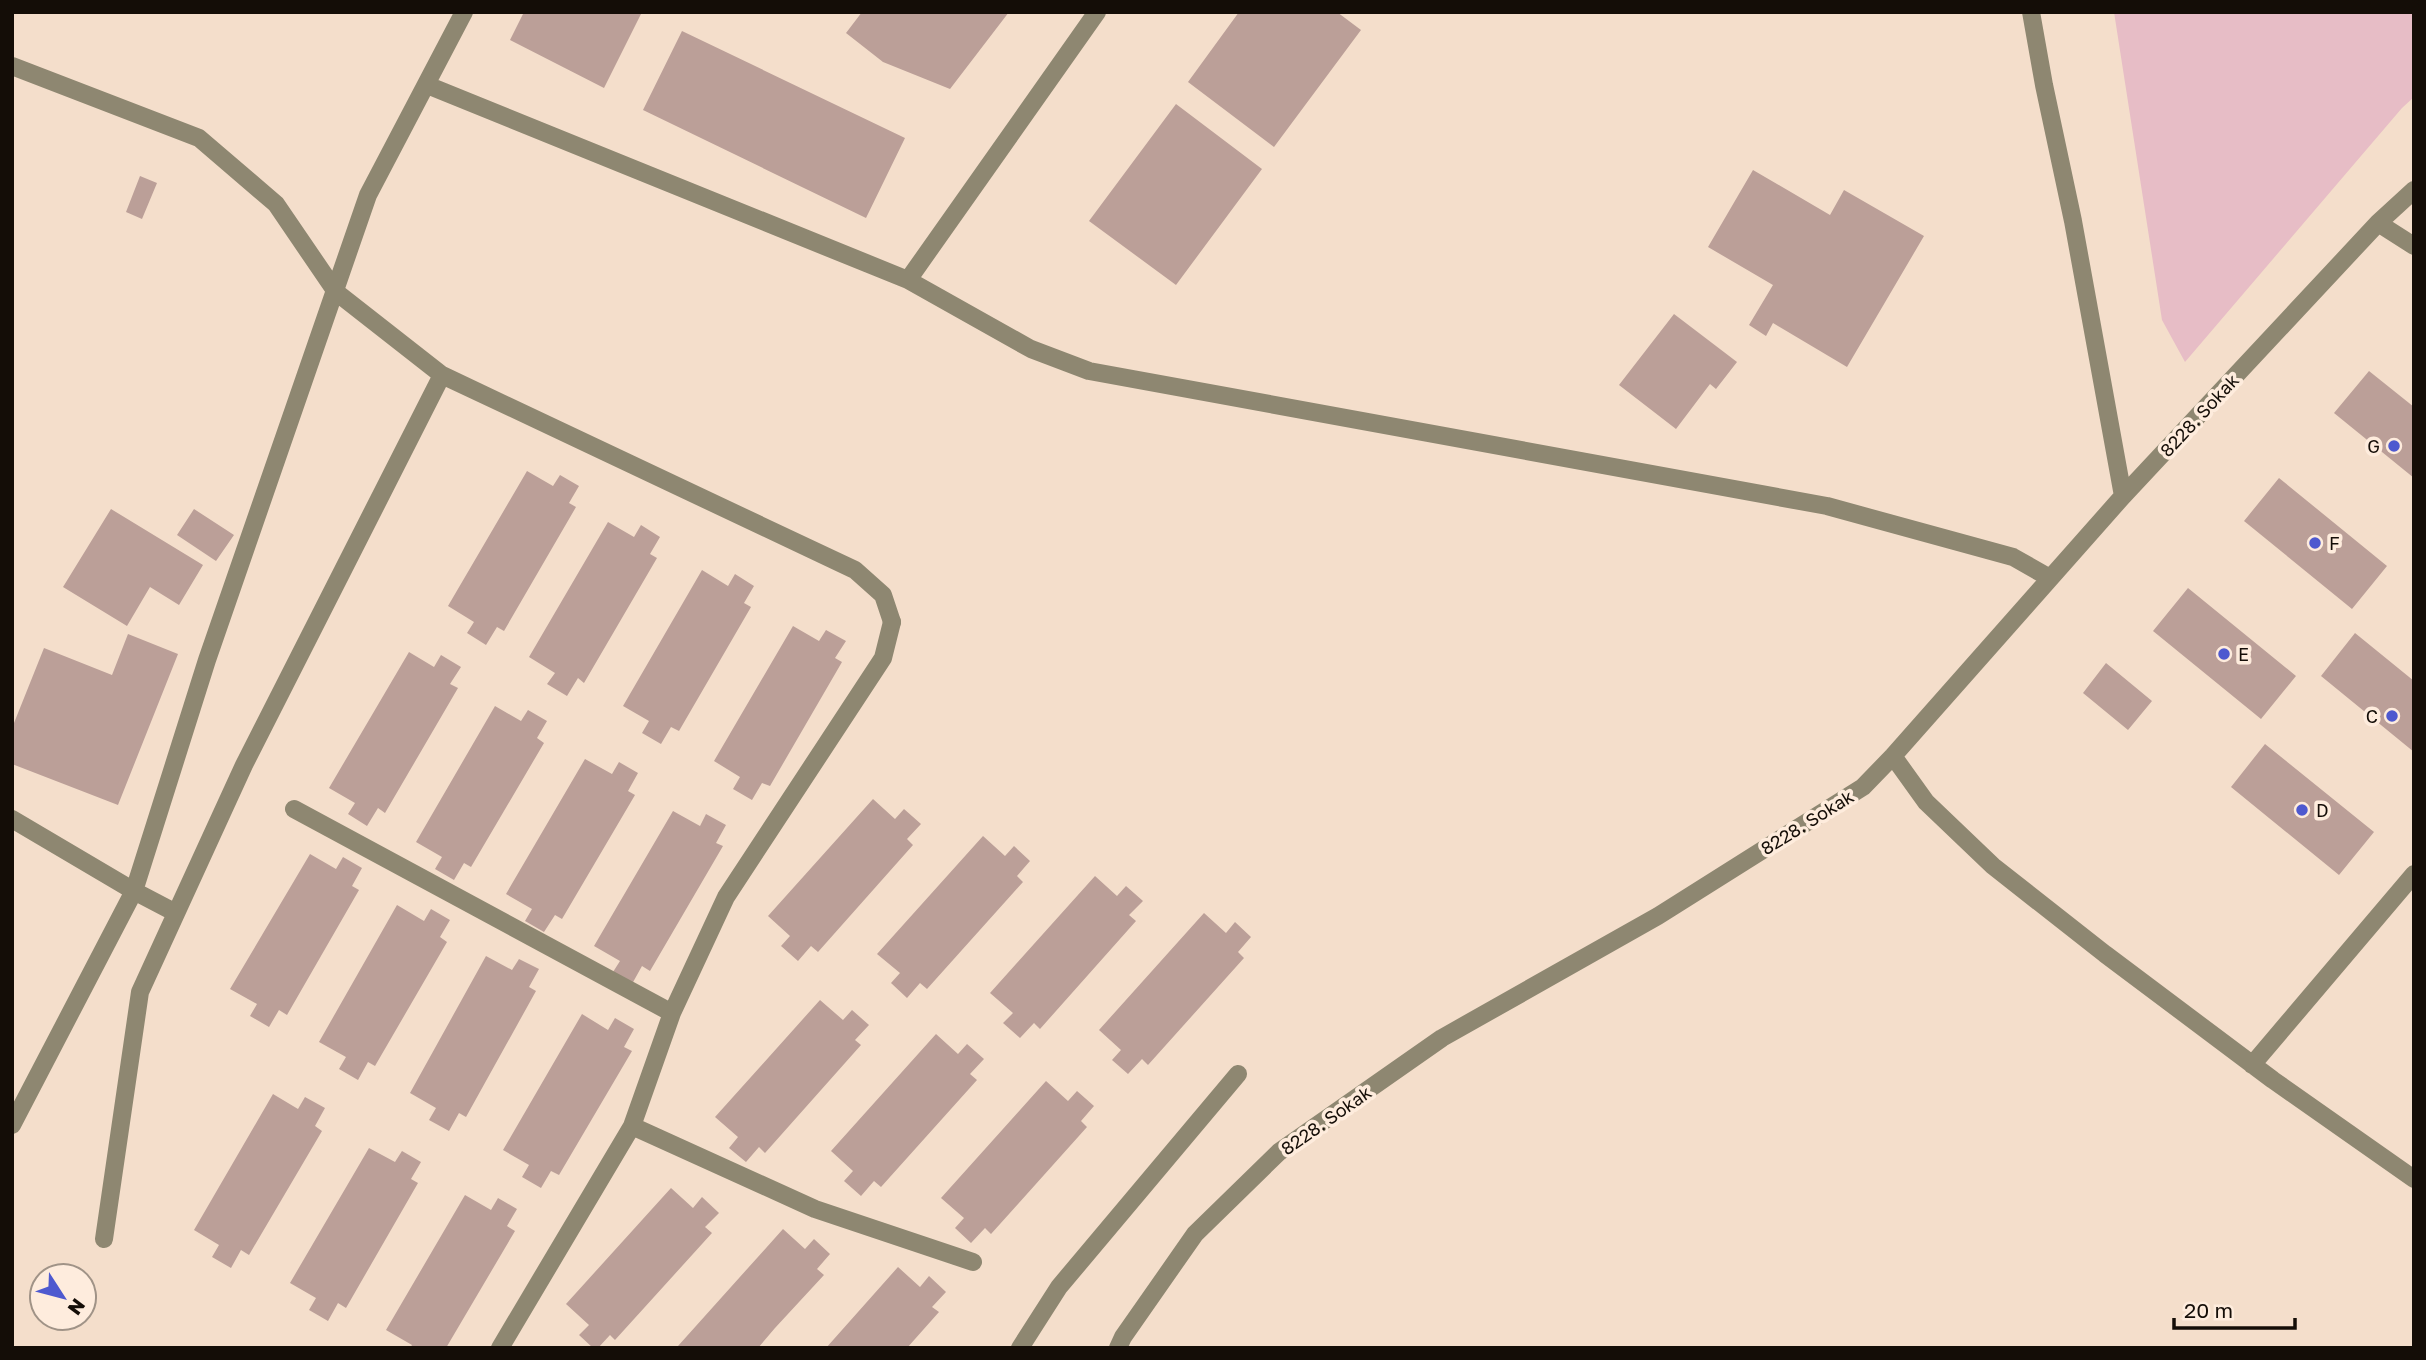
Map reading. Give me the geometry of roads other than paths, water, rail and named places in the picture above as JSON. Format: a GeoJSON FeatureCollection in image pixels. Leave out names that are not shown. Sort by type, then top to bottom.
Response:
{"type":"FeatureCollection","features":[{"type":"Feature","properties":{"kind":"street"},"geometry":{"type":"LineString","coordinates":[[12,1125],[134,891],[207,660],[368,195],[464,12]]}},
{"type":"Feature","properties":{"kind":"street"},"geometry":{"type":"LineString","coordinates":[[908,279],[1097,12]]}},
{"type":"Feature","properties":{"kind":"street"},"geometry":{"type":"LineString","coordinates":[[2031,12],[2074,220],[2123,496]]}},
{"type":"Feature","properties":{"kind":"street"},"geometry":{"type":"LineString","coordinates":[[12,66],[199,138],[276,204],[336,292],[442,375],[855,570],[883,595],[892,622],[883,658],[726,897],[672,1013],[632,1126],[500,1348]]}},
{"type":"Feature","properties":{"kind":"street"},"geometry":{"type":"LineString","coordinates":[[427,85],[908,279],[1031,349],[1089,370],[1827,506],[2012,557],[2050,578]]}},
{"type":"Feature","properties":{"kind":"street","name":"8228. Sokak"},"geometry":{"type":"LineString","coordinates":[[1118,1348],[1195,1234],[1279,1152],[1442,1038],[1658,916],[1863,788],[2123,496],[2378,223],[2414,190]]}},
{"type":"Feature","properties":{"kind":"street"},"geometry":{"type":"LineString","coordinates":[[2378,223],[2414,246]]}},
{"type":"Feature","properties":{"kind":"street"},"geometry":{"type":"LineString","coordinates":[[104,1239],[140,992],[244,765],[442,375]]}},
{"type":"Feature","properties":{"kind":"street"},"geometry":{"type":"LineString","coordinates":[[1893,757],[1926,803],[1993,866],[2252,1065],[2414,1179]]}},
{"type":"Feature","properties":{"kind":"street"},"geometry":{"type":"LineString","coordinates":[[294,809],[672,1013]]}},
{"type":"Feature","properties":{"kind":"street"},"geometry":{"type":"LineString","coordinates":[[12,819],[176,913]]}},
{"type":"Feature","properties":{"kind":"street"},"geometry":{"type":"LineString","coordinates":[[2252,1065],[2414,874]]}},
{"type":"Feature","properties":{"kind":"street"},"geometry":{"type":"LineString","coordinates":[[1020,1348],[1059,1287],[1238,1074]]}},
{"type":"Feature","properties":{"kind":"street"},"geometry":{"type":"LineString","coordinates":[[632,1126],[815,1209],[973,1262]]}},
{"type":"Feature","properties":{"kind":"place","name":"G"},"geometry":{"type":"Point","coordinates":[2394,446]}},
{"type":"Feature","properties":{"kind":"place","name":"F"},"geometry":{"type":"Point","coordinates":[2315,543]}},
{"type":"Feature","properties":{"kind":"place","name":"E"},"geometry":{"type":"Point","coordinates":[2224,654]}},
{"type":"Feature","properties":{"kind":"place","name":"C"},"geometry":{"type":"Point","coordinates":[2392,716]}},
{"type":"Feature","properties":{"kind":"place","name":"D"},"geometry":{"type":"Point","coordinates":[2302,810]}}]}
